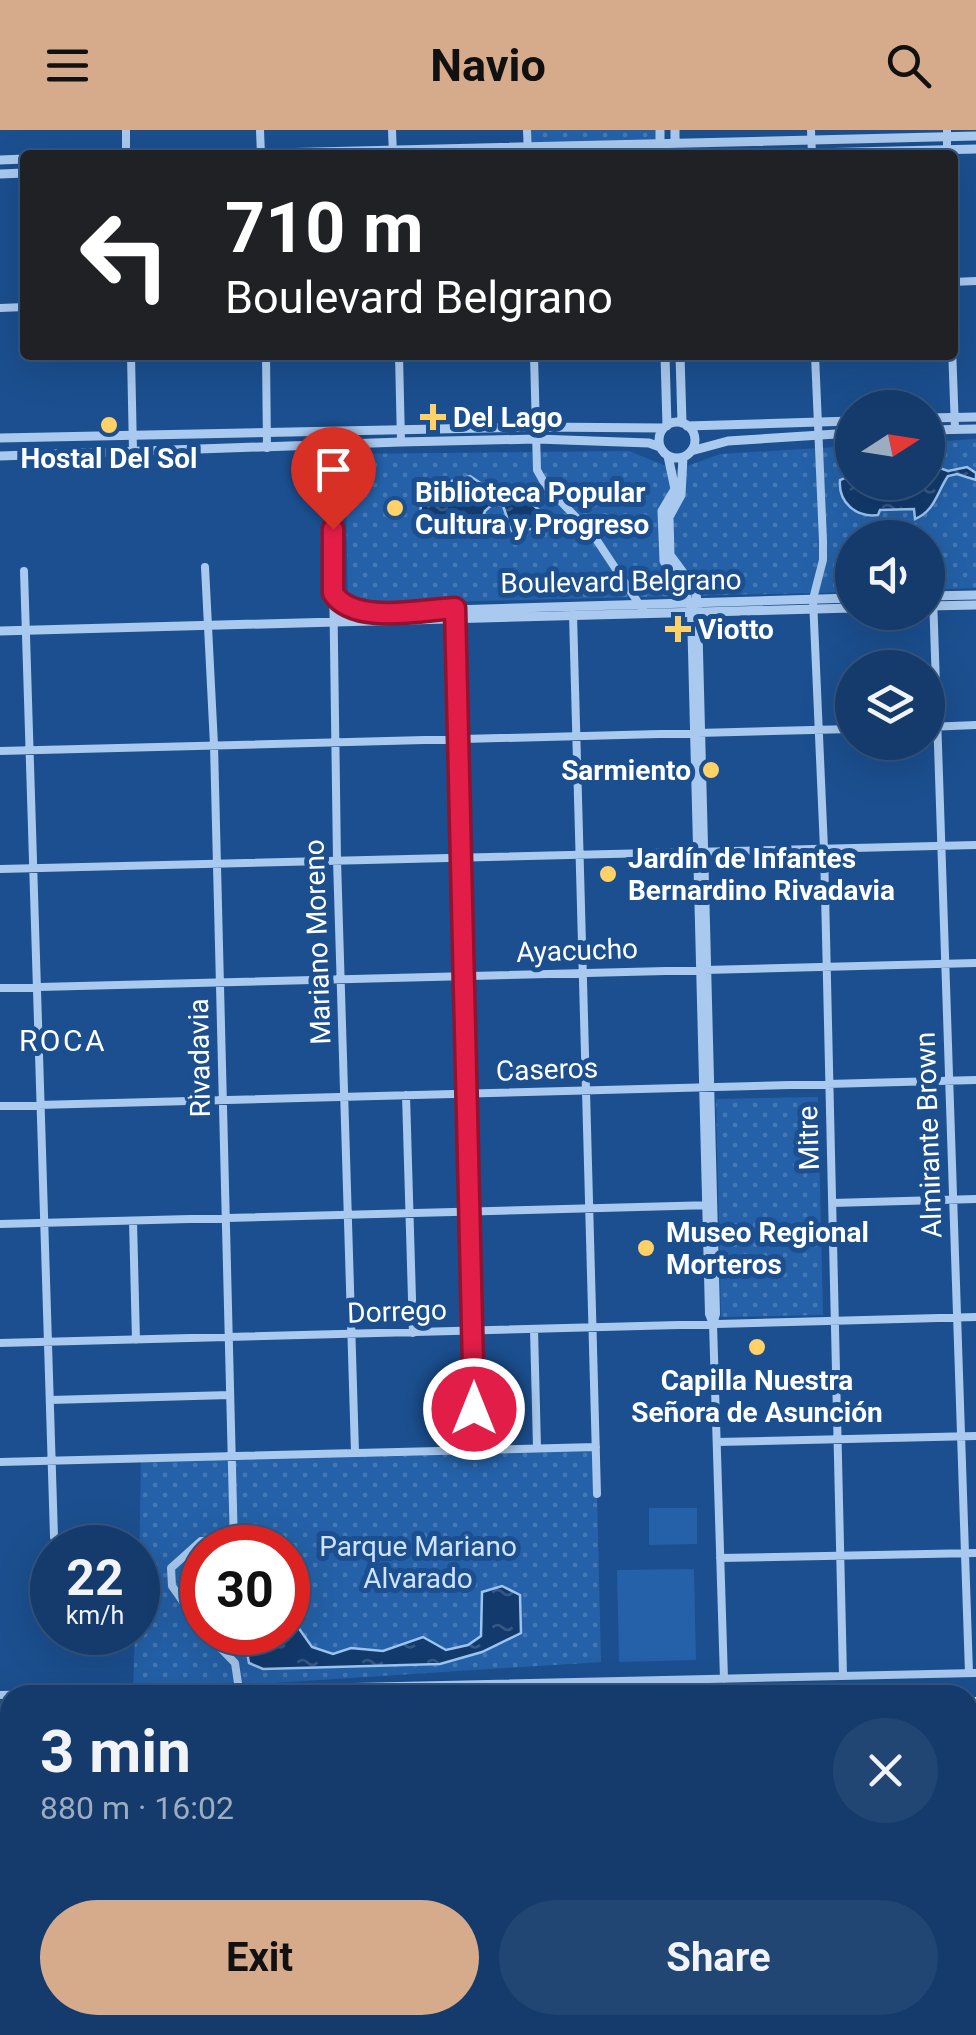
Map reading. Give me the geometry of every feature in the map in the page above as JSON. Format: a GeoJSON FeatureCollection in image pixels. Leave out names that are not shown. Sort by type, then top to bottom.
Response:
{"type":"FeatureCollection","features":[{"type":"Feature","properties":{"kind":"street"},"geometry":{"type":"LineString","coordinates":[[660,130],[660,149]]}},
{"type":"Feature","properties":{"kind":"street"},"geometry":{"type":"LineString","coordinates":[[675,130],[676,150]]}},
{"type":"Feature","properties":{"kind":"street"},"geometry":{"type":"LineString","coordinates":[[594,150],[660,149],[676,143],[812,135],[976,136]]}},
{"type":"Feature","properties":{"kind":"street"},"geometry":{"type":"LineString","coordinates":[[131,360],[133,451]]}},
{"type":"Feature","properties":{"kind":"street"},"geometry":{"type":"LineString","coordinates":[[266,360],[267,448]]}},
{"type":"Feature","properties":{"kind":"street"},"geometry":{"type":"LineString","coordinates":[[398,360],[401,442]]}},
{"type":"Feature","properties":{"kind":"street"},"geometry":{"type":"LineString","coordinates":[[534,360],[537,470],[546,486],[594,536],[646,613]]}},
{"type":"Feature","properties":{"kind":"street"},"geometry":{"type":"LineString","coordinates":[[660,447],[659,437],[665,427],[665,360]]}},
{"type":"Feature","properties":{"kind":"street"},"geometry":{"type":"LineString","coordinates":[[666,534],[670,511],[682,488],[680,468],[694,434],[684,424],[680,360]]}},
{"type":"Feature","properties":{"kind":"street","name":"Mitre"},"geometry":{"type":"LineString","coordinates":[[815,360],[822,560],[814,604],[824,849],[843,1676]]}},
{"type":"Feature","properties":{"kind":"street"},"geometry":{"type":"LineString","coordinates":[[952,360],[955,429]]}},
{"type":"Feature","properties":{"kind":"street"},"geometry":{"type":"LineString","coordinates":[[945,417],[976,417]]}},
{"type":"Feature","properties":{"kind":"street"},"geometry":{"type":"LineString","coordinates":[[0,438],[835,421]]}},
{"type":"Feature","properties":{"kind":"street"},"geometry":{"type":"LineString","coordinates":[[945,429],[976,428]]}},
{"type":"Feature","properties":{"kind":"street","name":"Mariano Moreno"},"geometry":{"type":"LineString","coordinates":[[331,431],[334,742],[355,1452]]}},
{"type":"Feature","properties":{"kind":"street"},"geometry":{"type":"LineString","coordinates":[[668,456],[687,454],[718,442],[835,434]]}},
{"type":"Feature","properties":{"kind":"street"},"geometry":{"type":"LineString","coordinates":[[0,456],[537,439],[649,444],[660,447],[668,456],[675,489],[662,511],[666,534],[672,561],[695,590],[710,1205],[709,1314],[724,1679]]}},
{"type":"Feature","properties":{"kind":"street","name":"Rivadavia"},"geometry":{"type":"LineString","coordinates":[[205,567],[214,745],[233,1525]]}},
{"type":"Feature","properties":{"kind":"street"},"geometry":{"type":"LineString","coordinates":[[24,571],[54,1525]]}},
{"type":"Feature","properties":{"kind":"street"},"geometry":{"type":"LineString","coordinates":[[333,593],[346,608],[361,613]]}},
{"type":"Feature","properties":{"kind":"street"},"geometry":{"type":"LineString","coordinates":[[945,599],[976,595]]}},
{"type":"Feature","properties":{"kind":"street","name":"Boulevard Belgrano"},"geometry":{"type":"LineString","coordinates":[[814,604],[835,601]]}},
{"type":"Feature","properties":{"kind":"street"},"geometry":{"type":"LineString","coordinates":[[945,602],[976,605]]}},
{"type":"Feature","properties":{"kind":"street","name":"Boulevard Belgrano"},"geometry":{"type":"LineString","coordinates":[[573,610],[638,603],[694,607],[835,606]]}},
{"type":"Feature","properties":{"kind":"street","name":"Boulevard Belgrano"},"geometry":{"type":"LineString","coordinates":[[332,620],[361,613],[646,613],[694,607]]}},
{"type":"Feature","properties":{"kind":"street"},"geometry":{"type":"LineString","coordinates":[[573,610],[597,1494]]}},
{"type":"Feature","properties":{"kind":"street"},"geometry":{"type":"LineString","coordinates":[[456,613],[472,1212],[474,1448]]}},
{"type":"Feature","properties":{"kind":"street","name":"Boulevard Belgrano"},"geometry":{"type":"LineString","coordinates":[[0,631],[332,620],[352,623],[456,613]]}},
{"type":"Feature","properties":{"kind":"street"},"geometry":{"type":"LineString","coordinates":[[945,726],[976,726]]}},
{"type":"Feature","properties":{"kind":"street"},"geometry":{"type":"LineString","coordinates":[[0,751],[835,730]]}},
{"type":"Feature","properties":{"kind":"street","name":"Almirante Brown"},"geometry":{"type":"LineString","coordinates":[[939,760],[964,1553],[973,1673]]}},
{"type":"Feature","properties":{"kind":"street"},"geometry":{"type":"LineString","coordinates":[[0,869],[976,845]]}},
{"type":"Feature","properties":{"kind":"street","name":"Ayacucho"},"geometry":{"type":"LineString","coordinates":[[0,988],[976,963]]}},
{"type":"Feature","properties":{"kind":"street","name":"Caseros"},"geometry":{"type":"LineString","coordinates":[[0,1106],[976,1080]]}},
{"type":"Feature","properties":{"kind":"street"},"geometry":{"type":"LineString","coordinates":[[406,1095],[413,1333]]}},
{"type":"Feature","properties":{"kind":"street"},"geometry":{"type":"LineString","coordinates":[[832,1203],[976,1200]]}},
{"type":"Feature","properties":{"kind":"street"},"geometry":{"type":"LineString","coordinates":[[0,1224],[710,1205]]}},
{"type":"Feature","properties":{"kind":"street"},"geometry":{"type":"LineString","coordinates":[[133,1221],[136,1340]]}},
{"type":"Feature","properties":{"kind":"street","name":"Dorrego"},"geometry":{"type":"LineString","coordinates":[[0,1343],[976,1317]]}},
{"type":"Feature","properties":{"kind":"street"},"geometry":{"type":"LineString","coordinates":[[534,1329],[536,1448]]}},
{"type":"Feature","properties":{"kind":"street"},"geometry":{"type":"LineString","coordinates":[[50,1400],[230,1394]]}},
{"type":"Feature","properties":{"kind":"street"},"geometry":{"type":"LineString","coordinates":[[717,1442],[976,1436]]}},
{"type":"Feature","properties":{"kind":"street"},"geometry":{"type":"LineString","coordinates":[[0,1462],[596,1447]]}},
{"type":"Feature","properties":{"kind":"street"},"geometry":{"type":"LineString","coordinates":[[720,1558],[976,1553]]}},
{"type":"Feature","properties":{"kind":"street"},"geometry":{"type":"LineString","coordinates":[[180,1560],[171,1568],[172,1586],[180,1597]]}},
{"type":"Feature","properties":{"kind":"street"},"geometry":{"type":"LineString","coordinates":[[227,1655],[235,1664],[238,1685]]}},
{"type":"Feature","properties":{"kind":"street"},"geometry":{"type":"LineString","coordinates":[[459,1685],[973,1673]]}},
{"type":"Feature","properties":{"kind":"green space"},"geometry":{"type":"Polygon","coordinates":[[[527,130],[660,130],[660,143],[527,147],[527,130]]]}},
{"type":"Feature","properties":{"kind":"green space"},"geometry":{"type":"Polygon","coordinates":[[[976,439],[976,588],[945,589],[945,520],[835,520],[835,592],[348,604],[345,454],[629,451],[676,470],[720,454],[835,447],[835,500],[945,500],[945,441],[976,439]]]}},
{"type":"Feature","properties":{"kind":"green space"},"geometry":{"type":"Polygon","coordinates":[[[818,1097],[823,1315],[721,1317],[716,1099],[818,1097]]]}},
{"type":"Feature","properties":{"kind":"green space","name":"Parque Mariano Alvarado"},"geometry":{"type":"Polygon","coordinates":[[[596,1447],[601,1662],[242,1685],[133,1685],[134,1655],[160,1655],[160,1525],[140,1525],[141,1458],[596,1447]]]}},
{"type":"Feature","properties":{"kind":"green space"},"geometry":{"type":"Polygon","coordinates":[[[649,1508],[697,1508],[697,1544],[649,1545],[649,1508]]]}},
{"type":"Feature","properties":{"kind":"green space"},"geometry":{"type":"Polygon","coordinates":[[[694,1569],[696,1660],[619,1662],[617,1570],[694,1569]]]}},
{"type":"Feature","properties":{"kind":"water"},"geometry":{"type":"Polygon","coordinates":[[[967,467],[976,473],[976,480],[957,474],[945,481],[945,470],[967,467]]]}},
{"type":"Feature","properties":{"kind":"water"},"geometry":{"type":"Polygon","coordinates":[[[470,476],[482,484],[489,498],[507,500],[520,495],[543,513],[545,522],[540,528],[512,531],[503,506],[494,503],[474,526],[431,532],[420,522],[421,503],[426,497],[421,487],[426,482],[444,483],[470,476]]]}},
{"type":"Feature","properties":{"kind":"water"},"geometry":{"type":"Polygon","coordinates":[[[934,500],[915,519],[914,509],[880,510],[878,515],[870,515],[845,502],[934,500]]]}},
{"type":"Feature","properties":{"kind":"water"},"geometry":{"type":"Polygon","coordinates":[[[502,1586],[520,1595],[521,1633],[482,1652],[440,1664],[263,1669],[249,1663],[247,1655],[310,1655],[310,1644],[333,1654],[351,1648],[383,1651],[423,1637],[446,1650],[468,1645],[481,1636],[482,1592],[502,1586]]]}},
{"type":"Feature","properties":{"kind":"place","name":"Del Lago"},"geometry":{"type":"Point","coordinates":[433,417]}},
{"type":"Feature","properties":{"kind":"place","name":"Hostal Del Sol"},"geometry":{"type":"Point","coordinates":[109,425]}},
{"type":"Feature","properties":{"kind":"place","name":"Biblioteca Popular Cultura y Progreso"},"geometry":{"type":"Point","coordinates":[395,508]}},
{"type":"Feature","properties":{"kind":"place","name":"Viotto"},"geometry":{"type":"Point","coordinates":[678,629]}},
{"type":"Feature","properties":{"kind":"place","name":"Sarmiento"},"geometry":{"type":"Point","coordinates":[711,770]}},
{"type":"Feature","properties":{"kind":"place","name":"Jardín de Infantes Bernardino Rivadavia"},"geometry":{"type":"Point","coordinates":[608,874]}},
{"type":"Feature","properties":{"kind":"place","name":"Museo Regional Morteros"},"geometry":{"type":"Point","coordinates":[646,1248]}},
{"type":"Feature","properties":{"kind":"place","name":"Capilla Nuestra Señora de Asunción"},"geometry":{"type":"Point","coordinates":[757,1347]}},
{"type":"Feature","properties":{"kind":"district","name":"ROCA"},"geometry":{"type":"Point","coordinates":[63,1041]}},
{"type":"Feature","properties":{"kind":"route"},"geometry":{"type":"LineString","coordinates":[[333,529],[333,593],[346,608],[361,613],[455,608],[474,1409]]}}]}
